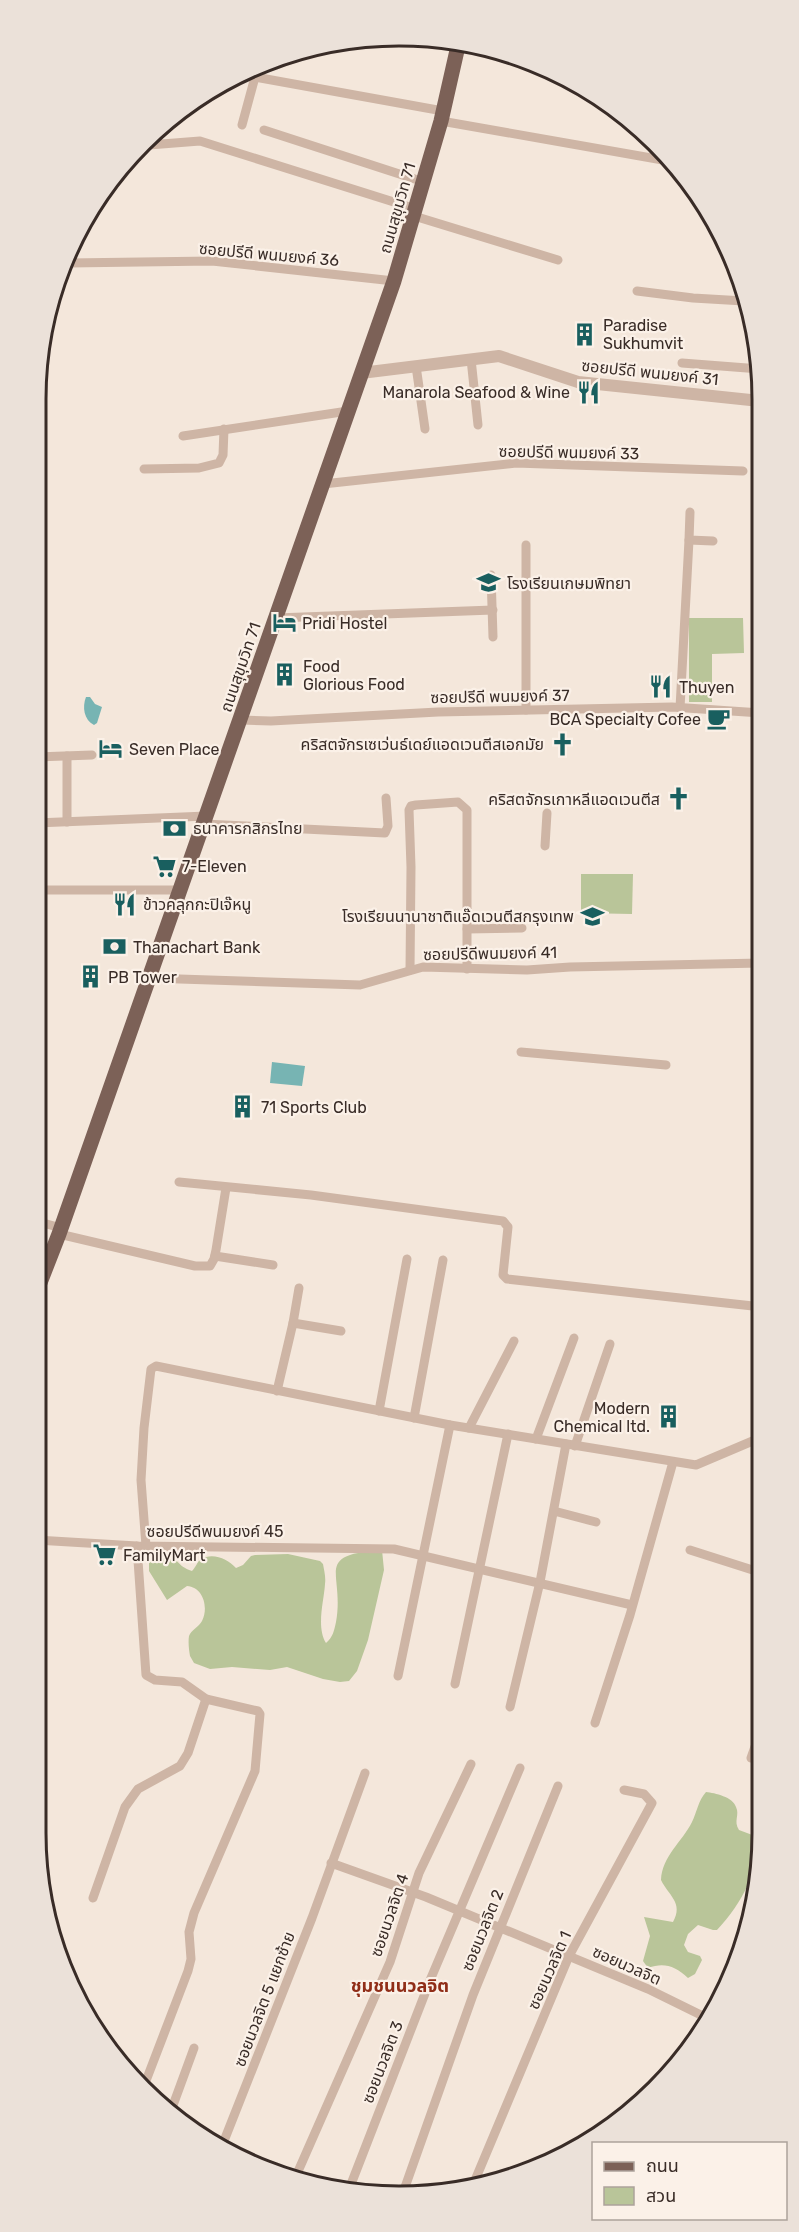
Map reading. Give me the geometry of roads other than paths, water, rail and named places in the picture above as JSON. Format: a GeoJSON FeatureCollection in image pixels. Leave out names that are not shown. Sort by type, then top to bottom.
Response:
{"type":"FeatureCollection","features":[{"type":"Feature","properties":{"kind":"main road","name":"ถนนสุขุมวิท 71"},"geometry":{"type":"LineString","coordinates":[[47,1265],[206,820],[394,281],[424,182],[457,51]]}},
{"type":"Feature","properties":{"kind":"street"},"geometry":{"type":"LineString","coordinates":[[260,75],[442,116],[657,159]]}},
{"type":"Feature","properties":{"kind":"street"},"geometry":{"type":"LineString","coordinates":[[242,124],[254,78]]}},
{"type":"Feature","properties":{"kind":"street"},"geometry":{"type":"LineString","coordinates":[[264,130],[424,182]]}},
{"type":"Feature","properties":{"kind":"street"},"geometry":{"type":"LineString","coordinates":[[156,144],[200,141],[558,260]]}},
{"type":"Feature","properties":{"kind":"street","name":"ซอยปรีดี พนมยงค์ 36"},"geometry":{"type":"LineString","coordinates":[[74,263],[212,261],[394,281]]}},
{"type":"Feature","properties":{"kind":"street"},"geometry":{"type":"LineString","coordinates":[[637,291],[738,301]]}},
{"type":"Feature","properties":{"kind":"street","name":"ซอยปรีดี พนมยงค์ 31"},"geometry":{"type":"LineString","coordinates":[[361,373],[499,356],[578,382],[752,400]]}},
{"type":"Feature","properties":{"kind":"street"},"geometry":{"type":"LineString","coordinates":[[471,359],[478,425]]}},
{"type":"Feature","properties":{"kind":"street"},"geometry":{"type":"LineString","coordinates":[[682,363],[751,368]]}},
{"type":"Feature","properties":{"kind":"street"},"geometry":{"type":"LineString","coordinates":[[416,366],[425,429]]}},
{"type":"Feature","properties":{"kind":"street"},"geometry":{"type":"LineString","coordinates":[[183,436],[348,411]]}},
{"type":"Feature","properties":{"kind":"street"},"geometry":{"type":"LineString","coordinates":[[144,469],[199,468],[219,463],[223,455],[224,429]]}},
{"type":"Feature","properties":{"kind":"street","name":"ซอยปรีดี พนมยงค์ 33"},"geometry":{"type":"LineString","coordinates":[[323,484],[516,463],[743,471]]}},
{"type":"Feature","properties":{"kind":"street"},"geometry":{"type":"LineString","coordinates":[[680,708],[690,512]]}},
{"type":"Feature","properties":{"kind":"street"},"geometry":{"type":"LineString","coordinates":[[688,540],[713,541]]}},
{"type":"Feature","properties":{"kind":"street"},"geometry":{"type":"LineString","coordinates":[[526,545],[526,710]]}},
{"type":"Feature","properties":{"kind":"street"},"geometry":{"type":"LineString","coordinates":[[491,575],[493,637]]}},
{"type":"Feature","properties":{"kind":"street"},"geometry":{"type":"LineString","coordinates":[[276,618],[493,610]]}},
{"type":"Feature","properties":{"kind":"street","name":"ซอยปรีดี พนมยงค์ 37"},"geometry":{"type":"LineString","coordinates":[[241,720],[271,721],[526,710],[680,708],[752,712]]}},
{"type":"Feature","properties":{"kind":"street"},"geometry":{"type":"LineString","coordinates":[[47,757],[92,754]]}},
{"type":"Feature","properties":{"kind":"street"},"geometry":{"type":"LineString","coordinates":[[67,756],[68,822]]}},
{"type":"Feature","properties":{"kind":"street"},"geometry":{"type":"LineString","coordinates":[[47,823],[206,820],[385,833],[388,826],[386,798]]}},
{"type":"Feature","properties":{"kind":"street"},"geometry":{"type":"LineString","coordinates":[[410,970],[409,815],[411,806],[458,802],[467,810],[467,969]]}},
{"type":"Feature","properties":{"kind":"street"},"geometry":{"type":"LineString","coordinates":[[545,846],[547,813]]}},
{"type":"Feature","properties":{"kind":"street"},"geometry":{"type":"LineString","coordinates":[[47,890],[181,890]]}},
{"type":"Feature","properties":{"kind":"street"},"geometry":{"type":"LineString","coordinates":[[467,929],[522,928]]}},
{"type":"Feature","properties":{"kind":"street","name":"ซอยปรีดีพนมยงค์ 41"},"geometry":{"type":"LineString","coordinates":[[149,978],[360,985],[423,968],[527,970],[752,963]]}},
{"type":"Feature","properties":{"kind":"street"},"geometry":{"type":"LineString","coordinates":[[521,1052],[666,1065]]}},
{"type":"Feature","properties":{"kind":"street"},"geometry":{"type":"LineString","coordinates":[[179,1182],[311,1195],[503,1221],[508,1227],[503,1275],[507,1279],[752,1306]]}},
{"type":"Feature","properties":{"kind":"street"},"geometry":{"type":"LineString","coordinates":[[47,1226],[60,1231],[195,1266],[210,1266],[215,1256],[226,1188]]}},
{"type":"Feature","properties":{"kind":"street"},"geometry":{"type":"LineString","coordinates":[[215,1256],[273,1265]]}},
{"type":"Feature","properties":{"kind":"street"},"geometry":{"type":"LineString","coordinates":[[379,1411],[407,1259]]}},
{"type":"Feature","properties":{"kind":"street"},"geometry":{"type":"LineString","coordinates":[[414,1418],[443,1260]]}},
{"type":"Feature","properties":{"kind":"street"},"geometry":{"type":"LineString","coordinates":[[277,1391],[299,1288]]}},
{"type":"Feature","properties":{"kind":"street"},"geometry":{"type":"LineString","coordinates":[[293,1323],[341,1331]]}},
{"type":"Feature","properties":{"kind":"street"},"geometry":{"type":"LineString","coordinates":[[536,1439],[574,1338]]}},
{"type":"Feature","properties":{"kind":"street"},"geometry":{"type":"LineString","coordinates":[[469,1428],[514,1341]]}},
{"type":"Feature","properties":{"kind":"street"},"geometry":{"type":"LineString","coordinates":[[510,1707],[571,1445],[610,1344]]}},
{"type":"Feature","properties":{"kind":"street"},"geometry":{"type":"LineString","coordinates":[[147,2079],[188,1971],[191,1959],[189,1932],[194,1913],[255,1772],[260,1713],[206,1699],[182,1682],[155,1680],[146,1675],[141,1480],[144,1428],[152,1368],[159,1366],[450,1425],[696,1466],[752,1442]]}},
{"type":"Feature","properties":{"kind":"street"},"geometry":{"type":"LineString","coordinates":[[398,1676],[450,1425]]}},
{"type":"Feature","properties":{"kind":"street"},"geometry":{"type":"LineString","coordinates":[[455,1684],[508,1434]]}},
{"type":"Feature","properties":{"kind":"street"},"geometry":{"type":"LineString","coordinates":[[595,1723],[673,1462]]}},
{"type":"Feature","properties":{"kind":"street"},"geometry":{"type":"LineString","coordinates":[[554,1511],[596,1522]]}},
{"type":"Feature","properties":{"kind":"street","name":"ซอยปรีดีพนมยงค์ 45"},"geometry":{"type":"LineString","coordinates":[[47,1541],[141,1546],[394,1549],[632,1605]]}},
{"type":"Feature","properties":{"kind":"street"},"geometry":{"type":"LineString","coordinates":[[690,1550],[752,1569]]}},
{"type":"Feature","properties":{"kind":"street"},"geometry":{"type":"LineString","coordinates":[[93,1898],[125,1807],[138,1790],[180,1766],[188,1753],[206,1699]]}},
{"type":"Feature","properties":{"kind":"street","name":"ซอยนวลจิต 4"},"geometry":{"type":"LineString","coordinates":[[298,2170],[390,1962],[422,1867],[471,1764]]}},
{"type":"Feature","properties":{"kind":"street","name":"ซอยนวลจิต 3"},"geometry":{"type":"LineString","coordinates":[[352,2182],[459,1911],[519,1768]]}},
{"type":"Feature","properties":{"kind":"street","name":"ซอยนวลจิต 5 แยกซ้าย"},"geometry":{"type":"LineString","coordinates":[[225,2139],[365,1773]]}},
{"type":"Feature","properties":{"kind":"street","name":"ซอยนวลจิต 2"},"geometry":{"type":"LineString","coordinates":[[406,2186],[473,1995],[558,1786]]}},
{"type":"Feature","properties":{"kind":"street","name":"ซอยนวลจิต 1"},"geometry":{"type":"LineString","coordinates":[[476,2177],[569,1956],[652,1803],[644,1794],[624,1790]]}},
{"type":"Feature","properties":{"kind":"street","name":"ซอยนวลจิต"},"geometry":{"type":"LineString","coordinates":[[331,1863],[412,1892],[569,1956],[648,1989],[701,2015]]}},
{"type":"Feature","properties":{"kind":"street"},"geometry":{"type":"LineString","coordinates":[[174,2104],[194,2048]]}},
{"type":"Feature","properties":{"kind":"water"},"geometry":{"type":"Polygon","coordinates":[[[86,697],[90,697],[95,704],[102,707],[97,723],[94,725],[85,713],[86,697]]]}},
{"type":"Feature","properties":{"kind":"water"},"geometry":{"type":"Polygon","coordinates":[[[272,1062],[305,1066],[302,1086],[270,1083],[272,1062]]]}},
{"type":"Feature","properties":{"kind":"place","name":"Paradise Sukhumvit"},"geometry":{"type":"Point","coordinates":[585,334]}},
{"type":"Feature","properties":{"kind":"place","name":"Manarola Seafood & Wine"},"geometry":{"type":"Point","coordinates":[588,392]}},
{"type":"Feature","properties":{"kind":"place","name":"โรงเรียนเกษมพิทยา"},"geometry":{"type":"Point","coordinates":[489,583]}},
{"type":"Feature","properties":{"kind":"place","name":"Pridi Hostel"},"geometry":{"type":"Point","coordinates":[284,623]}},
{"type":"Feature","properties":{"kind":"place","name":"Food Glorious Food"},"geometry":{"type":"Point","coordinates":[285,675]}},
{"type":"Feature","properties":{"kind":"place","name":"Thuyen"},"geometry":{"type":"Point","coordinates":[661,687]}},
{"type":"Feature","properties":{"kind":"place","name":"BCA Specialty Cofee"},"geometry":{"type":"Point","coordinates":[719,719]}},
{"type":"Feature","properties":{"kind":"place","name":"คริสตจักรเซเว่นธ์เดย์แอดเวนตีสเอกมัย"},"geometry":{"type":"Point","coordinates":[562,744]}},
{"type":"Feature","properties":{"kind":"place","name":"Seven Place"},"geometry":{"type":"Point","coordinates":[111,749]}},
{"type":"Feature","properties":{"kind":"place","name":"คริสตจักรเกาหลีแอดเวนตีส"},"geometry":{"type":"Point","coordinates":[678,799]}},
{"type":"Feature","properties":{"kind":"place","name":"ธนาคารกสิกรไทย"},"geometry":{"type":"Point","coordinates":[175,828]}},
{"type":"Feature","properties":{"kind":"place","name":"7-Eleven"},"geometry":{"type":"Point","coordinates":[164,866]}},
{"type":"Feature","properties":{"kind":"place","name":"ข้าวคลุกกะปิเจ๊หนู"},"geometry":{"type":"Point","coordinates":[125,904]}},
{"type":"Feature","properties":{"kind":"place","name":"โรงเรียนนานาชาติแอ๊ดเวนตีสกรุงเทพ"},"geometry":{"type":"Point","coordinates":[592,916]}},
{"type":"Feature","properties":{"kind":"place","name":"Thanachart Bank"},"geometry":{"type":"Point","coordinates":[115,947]}},
{"type":"Feature","properties":{"kind":"place","name":"PB Tower"},"geometry":{"type":"Point","coordinates":[90,977]}},
{"type":"Feature","properties":{"kind":"place","name":"71 Sports Club"},"geometry":{"type":"Point","coordinates":[243,1107]}},
{"type":"Feature","properties":{"kind":"place","name":"Modern Chemical ltd."},"geometry":{"type":"Point","coordinates":[668,1417]}},
{"type":"Feature","properties":{"kind":"place","name":"FamilyMart"},"geometry":{"type":"Point","coordinates":[105,1555]}},
{"type":"Feature","properties":{"kind":"district","name":"ชุมชนนวลจิต"},"geometry":{"type":"Point","coordinates":[400,1986]}}]}
